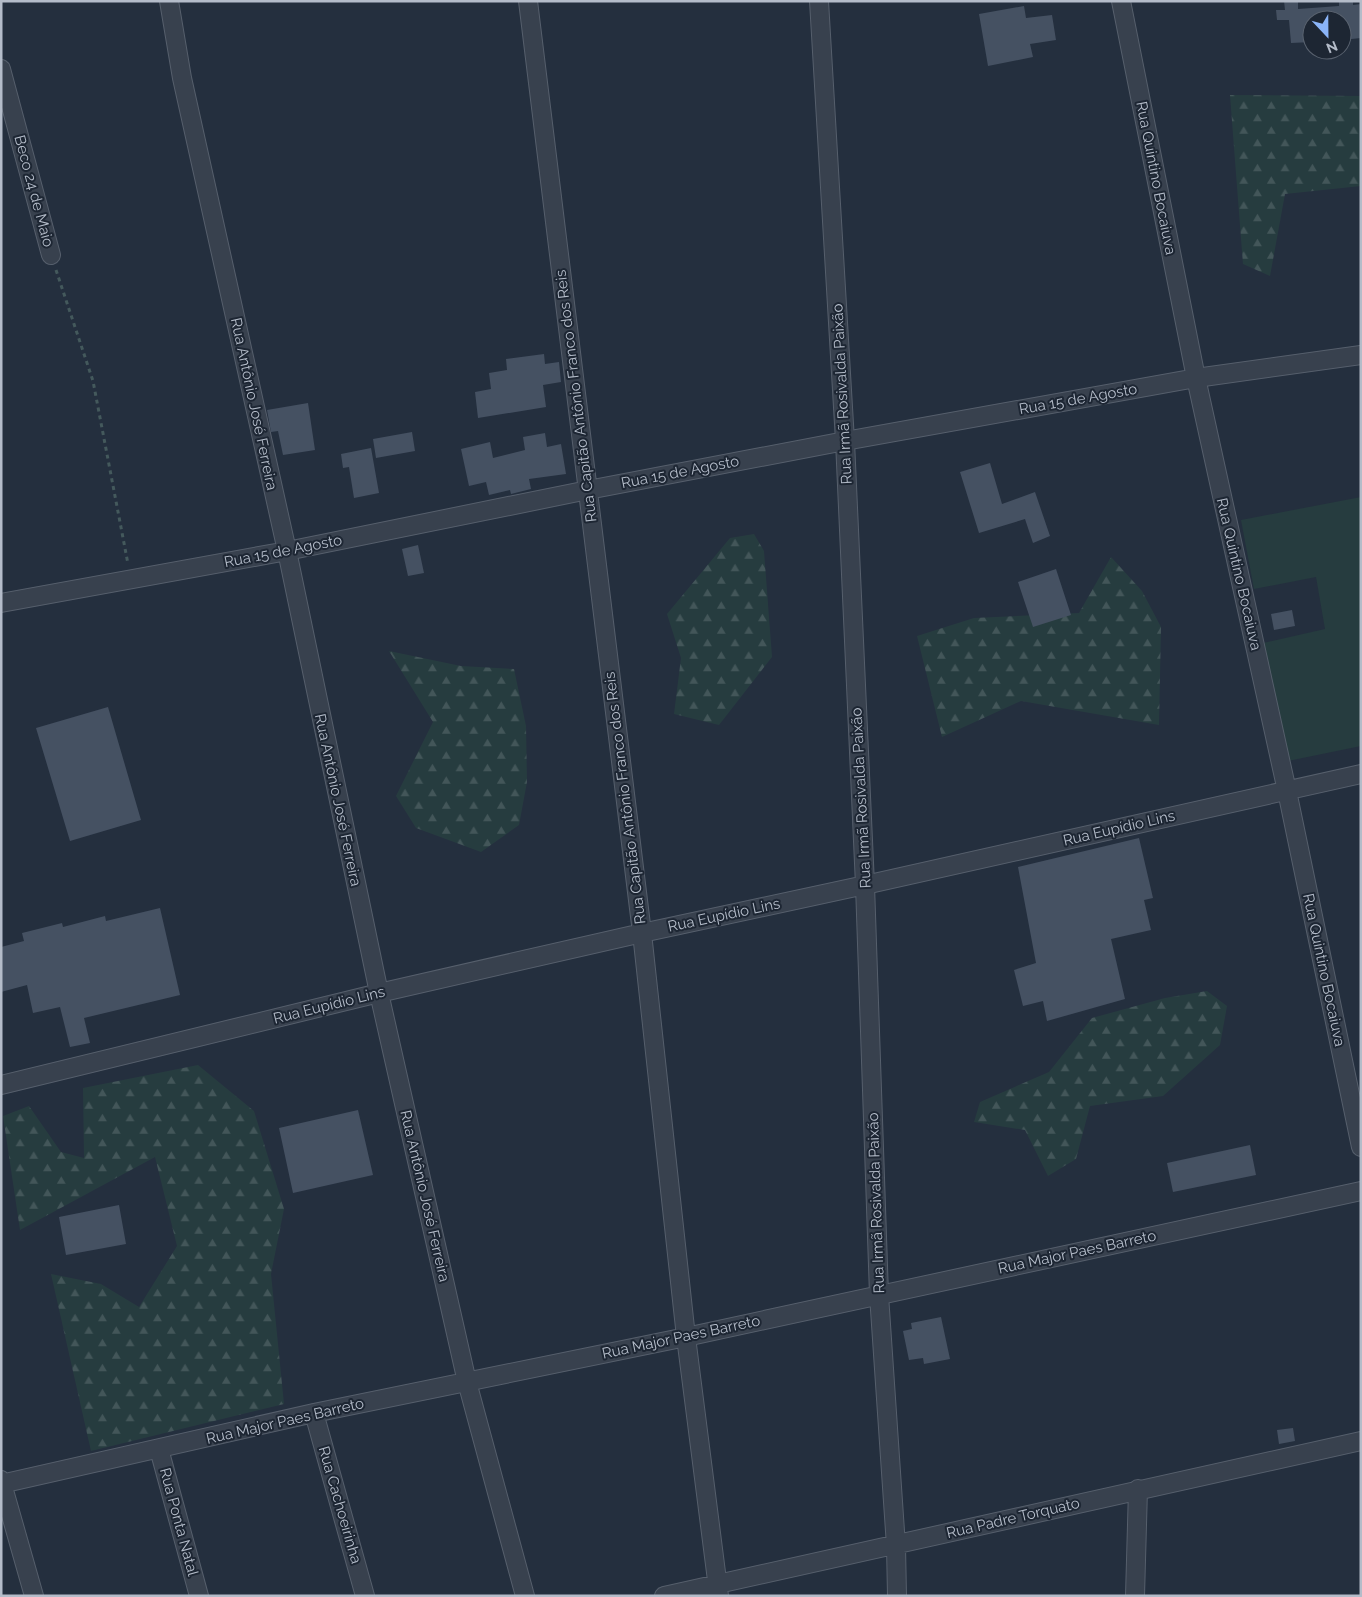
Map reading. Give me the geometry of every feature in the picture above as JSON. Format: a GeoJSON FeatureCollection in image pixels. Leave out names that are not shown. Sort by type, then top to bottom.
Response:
{"type":"FeatureCollection","features":[{"type":"Feature","properties":{"kind":"street","name":"Rua Antônio José Ferreira"},"geometry":{"type":"LineString","coordinates":[[169,1],[182,78],[286,551],[378,993],[467,1382],[525,1596]]}},
{"type":"Feature","properties":{"kind":"street","name":"Rua Capitão Antônio Franco dos Reis"},"geometry":{"type":"LineString","coordinates":[[528,1],[642,932],[686,1337],[719,1590]]}},
{"type":"Feature","properties":{"kind":"street","name":"Rua Irmã Rosivalda Paixão"},"geometry":{"type":"LineString","coordinates":[[819,1],[845,441],[879,1295],[896,1546],[897,1596]]}},
{"type":"Feature","properties":{"kind":"street","name":"Rua Quintino Bocaiuva"},"geometry":{"type":"LineString","coordinates":[[1121,1],[1196,378],[1287,791],[1361,1147]]}},
{"type":"Feature","properties":{"kind":"street","name":"Beco 24 de Maio"},"geometry":{"type":"LineString","coordinates":[[1,69],[51,255]]}},
{"type":"Feature","properties":{"kind":"street","name":"Rua 15 de Agosto"},"geometry":{"type":"LineString","coordinates":[[1,603],[286,551],[588,490],[845,441],[1196,378],[1361,356]]}},
{"type":"Feature","properties":{"kind":"street","name":"Rua Eupídio Lins"},"geometry":{"type":"LineString","coordinates":[[1,1085],[378,993],[642,932],[864,885],[1361,774]]}},
{"type":"Feature","properties":{"kind":"street","name":"Rua Major Paes Barreto"},"geometry":{"type":"LineString","coordinates":[[2,1482],[159,1449],[314,1413],[686,1337],[1361,1191]]}},
{"type":"Feature","properties":{"kind":"street","name":"Rua Cachoeirinha"},"geometry":{"type":"LineString","coordinates":[[314,1413],[365,1596]]}},
{"type":"Feature","properties":{"kind":"street","name":"Rua Padre Torquato"},"geometry":{"type":"LineString","coordinates":[[664,1596],[719,1590],[1138,1489],[1361,1441]]}},
{"type":"Feature","properties":{"kind":"street","name":"Rua Ponta Natal"},"geometry":{"type":"LineString","coordinates":[[159,1449],[200,1596]]}},
{"type":"Feature","properties":{"kind":"street"},"geometry":{"type":"LineString","coordinates":[[2,1482],[34,1596]]}},
{"type":"Feature","properties":{"kind":"street"},"geometry":{"type":"LineString","coordinates":[[1135,1596],[1138,1489]]}},
{"type":"Feature","properties":{"kind":"path"},"geometry":{"type":"LineString","coordinates":[[51,255],[93,381],[131,579]]}},
{"type":"Feature","properties":{"kind":"green space"},"geometry":{"type":"Polygon","coordinates":[[[1230,95],[1361,96],[1361,186],[1285,194],[1270,276],[1243,264],[1230,95]]]}},
{"type":"Feature","properties":{"kind":"green space"},"geometry":{"type":"Polygon","coordinates":[[[1361,497],[1361,746],[1288,761],[1263,643],[1325,629],[1316,577],[1254,589],[1241,520],[1361,497]]]}},
{"type":"Feature","properties":{"kind":"green space"},"geometry":{"type":"Polygon","coordinates":[[[754,534],[764,551],[772,657],[719,725],[674,714],[681,658],[667,614],[730,538],[754,534]]]}},
{"type":"Feature","properties":{"kind":"green space"},"geometry":{"type":"Polygon","coordinates":[[[1111,557],[1142,591],[1161,627],[1159,725],[1021,701],[942,737],[917,636],[974,618],[1079,613],[1111,557]]]}},
{"type":"Feature","properties":{"kind":"green space"},"geometry":{"type":"Polygon","coordinates":[[[389,651],[461,666],[514,669],[526,726],[527,782],[519,825],[481,852],[416,828],[396,796],[433,722],[389,651]]]}},
{"type":"Feature","properties":{"kind":"green space"},"geometry":{"type":"Polygon","coordinates":[[[1207,991],[1227,1006],[1220,1045],[1163,1096],[1090,1106],[1076,1159],[1048,1176],[1025,1130],[974,1122],[980,1102],[1049,1072],[1092,1018],[1165,998],[1207,991]]]}},
{"type":"Feature","properties":{"kind":"green space"},"geometry":{"type":"Polygon","coordinates":[[[198,1065],[254,1111],[284,1209],[271,1274],[284,1404],[91,1451],[51,1274],[101,1284],[139,1307],[177,1246],[155,1157],[20,1230],[3,1116],[29,1106],[61,1152],[84,1158],[83,1088],[198,1065]]]}},
{"type":"Feature","properties":{"kind":"building"},"geometry":{"type":"Polygon","coordinates":[[[1284,1],[1298,1],[1298,9],[1339,6],[1339,1],[1353,1],[1353,5],[1361,4],[1361,38],[1352,39],[1352,10],[1302,10],[1302,42],[1291,43],[1289,20],[1277,20],[1276,10],[1285,10],[1284,1]]]}},
{"type":"Feature","properties":{"kind":"building"},"geometry":{"type":"Polygon","coordinates":[[[1024,6],[1026,18],[1052,15],[1056,40],[1030,44],[1033,57],[988,66],[979,14],[1024,6]]]}},
{"type":"Feature","properties":{"kind":"building"},"geometry":{"type":"Polygon","coordinates":[[[544,354],[545,364],[559,362],[561,382],[543,385],[546,407],[478,418],[475,392],[491,389],[489,373],[507,370],[506,359],[544,354]]]}},
{"type":"Feature","properties":{"kind":"building"},"geometry":{"type":"Polygon","coordinates":[[[308,403],[315,450],[283,455],[278,431],[271,432],[267,410],[308,403]]]}},
{"type":"Feature","properties":{"kind":"building"},"geometry":{"type":"Polygon","coordinates":[[[412,432],[415,451],[376,458],[373,439],[412,432]]]}},
{"type":"Feature","properties":{"kind":"building"},"geometry":{"type":"Polygon","coordinates":[[[545,433],[547,447],[561,444],[566,474],[529,479],[531,489],[511,494],[510,490],[489,495],[486,482],[469,486],[461,449],[490,442],[493,458],[525,450],[523,437],[545,433]]]}},
{"type":"Feature","properties":{"kind":"building"},"geometry":{"type":"Polygon","coordinates":[[[371,448],[379,493],[354,498],[349,467],[343,468],[341,454],[371,448]]]}},
{"type":"Feature","properties":{"kind":"building"},"geometry":{"type":"Polygon","coordinates":[[[990,463],[1002,504],[1035,492],[1050,536],[1033,543],[1025,519],[979,533],[960,472],[990,463]]]}},
{"type":"Feature","properties":{"kind":"building"},"geometry":{"type":"Polygon","coordinates":[[[418,545],[424,573],[408,576],[402,549],[418,545]]]}},
{"type":"Feature","properties":{"kind":"building"},"geometry":{"type":"Polygon","coordinates":[[[1056,569],[1071,615],[1033,627],[1018,582],[1056,569]]]}},
{"type":"Feature","properties":{"kind":"building"},"geometry":{"type":"Polygon","coordinates":[[[1292,610],[1295,626],[1274,630],[1271,614],[1292,610]]]}},
{"type":"Feature","properties":{"kind":"building"},"geometry":{"type":"Polygon","coordinates":[[[108,707],[141,820],[70,841],[36,728],[108,707]]]}},
{"type":"Feature","properties":{"kind":"building"},"geometry":{"type":"Polygon","coordinates":[[[1139,838],[1153,898],[1144,900],[1151,930],[1111,939],[1125,999],[1047,1021],[1043,1001],[1023,1006],[1014,970],[1036,963],[1018,867],[1139,838]]]}},
{"type":"Feature","properties":{"kind":"building"},"geometry":{"type":"Polygon","coordinates":[[[160,908],[180,995],[84,1018],[90,1043],[70,1047],[60,1007],[33,1013],[27,985],[1,992],[1,947],[24,941],[22,933],[62,923],[63,927],[105,916],[106,921],[160,908]]]}},
{"type":"Feature","properties":{"kind":"building"},"geometry":{"type":"Polygon","coordinates":[[[358,1110],[373,1175],[293,1193],[279,1128],[358,1110]]]}},
{"type":"Feature","properties":{"kind":"building"},"geometry":{"type":"Polygon","coordinates":[[[1250,1145],[1256,1175],[1173,1192],[1167,1163],[1250,1145]]]}},
{"type":"Feature","properties":{"kind":"building"},"geometry":{"type":"Polygon","coordinates":[[[119,1205],[126,1244],[66,1255],[59,1217],[119,1205]]]}},
{"type":"Feature","properties":{"kind":"building"},"geometry":{"type":"Polygon","coordinates":[[[941,1317],[950,1359],[924,1364],[923,1358],[909,1360],[903,1331],[912,1329],[911,1323],[941,1317]]]}},
{"type":"Feature","properties":{"kind":"building"},"geometry":{"type":"Polygon","coordinates":[[[1293,1428],[1295,1441],[1279,1444],[1277,1430],[1293,1428]]]}}]}
